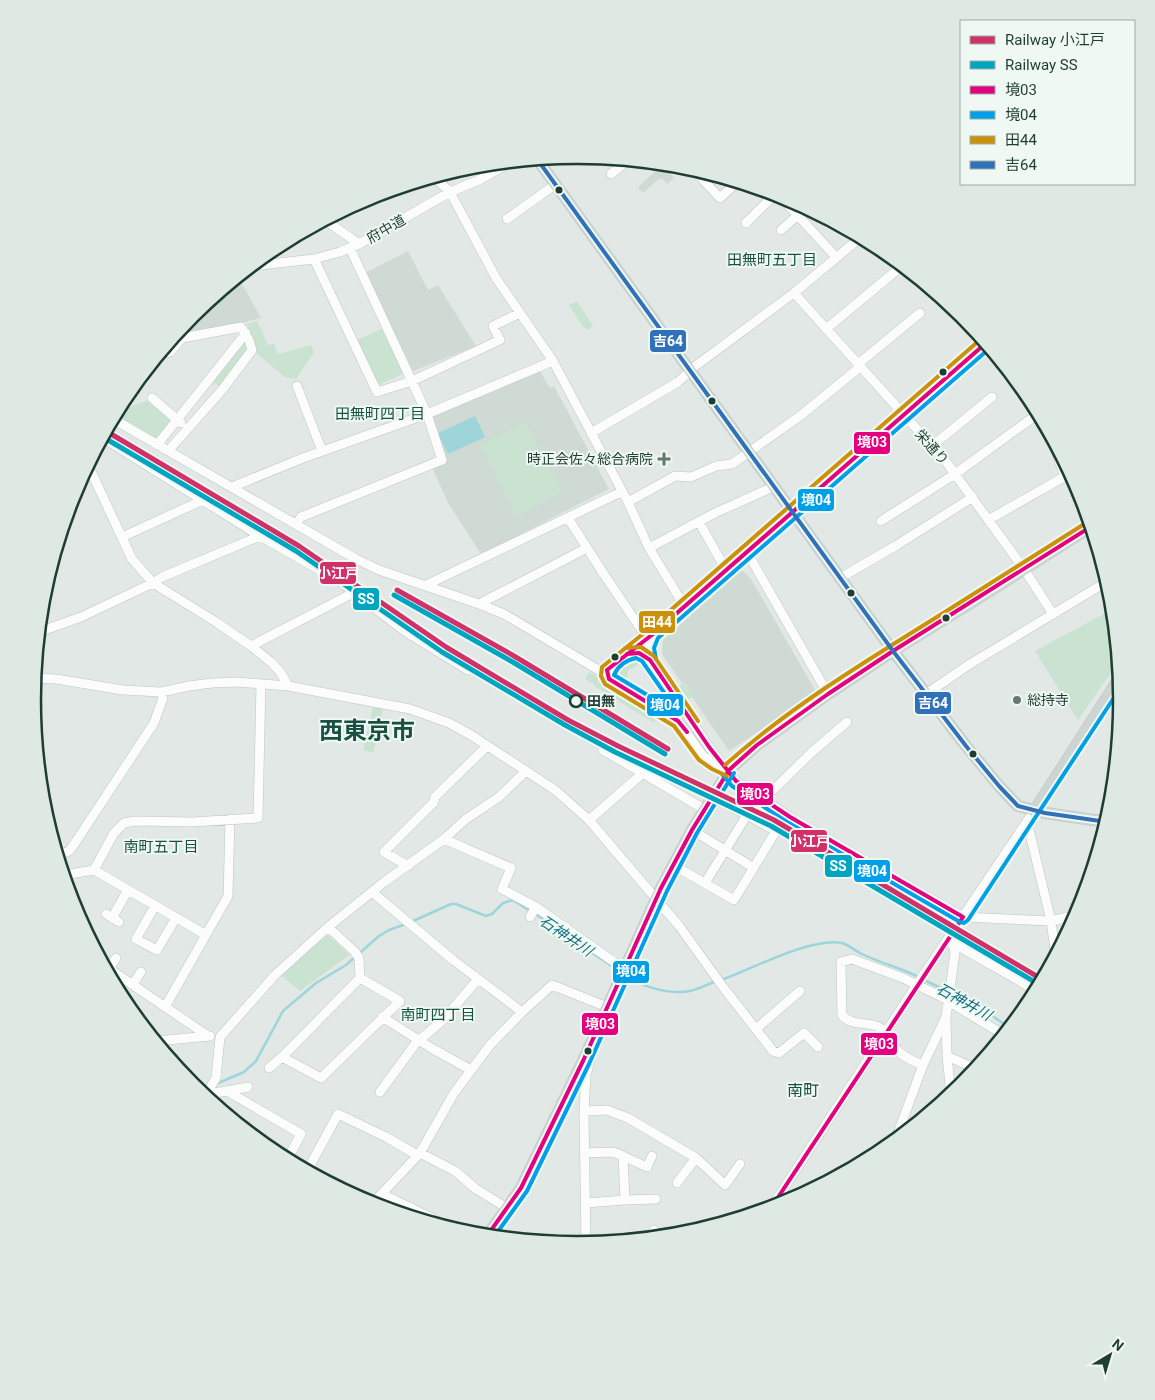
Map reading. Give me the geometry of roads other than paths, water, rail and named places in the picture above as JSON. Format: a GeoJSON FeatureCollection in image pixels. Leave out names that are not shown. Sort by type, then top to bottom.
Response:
{"type":"FeatureCollection","features":[{"type":"Feature","properties":{"kind":"main road"},"geometry":{"type":"LineString","coordinates":[[542,165],[893,651],[966,746],[1010,799],[1018,806],[1034,811],[1099,821]]}},
{"type":"Feature","properties":{"kind":"main road"},"geometry":{"type":"LineString","coordinates":[[492,1229],[521,1188],[590,1046],[672,864],[729,770],[757,746],[828,694],[1086,530]]}},
{"type":"Feature","properties":{"kind":"main road"},"geometry":{"type":"LineString","coordinates":[[1034,811],[1114,687]]}},
{"type":"Feature","properties":{"kind":"street"},"geometry":{"type":"LineString","coordinates":[[611,174],[621,166]]}},
{"type":"Feature","properties":{"kind":"street","name":"府中道"},"geometry":{"type":"LineString","coordinates":[[266,264],[314,259],[350,248],[450,192],[497,170]]}},
{"type":"Feature","properties":{"kind":"street"},"geometry":{"type":"LineString","coordinates":[[704,179],[720,198],[732,187]]}},
{"type":"Feature","properties":{"kind":"street"},"geometry":{"type":"LineString","coordinates":[[439,182],[450,192],[496,278],[554,361],[628,502],[649,548],[685,606]]}},
{"type":"Feature","properties":{"kind":"street"},"geometry":{"type":"LineString","coordinates":[[507,219],[556,184]]}},
{"type":"Feature","properties":{"kind":"street"},"geometry":{"type":"LineString","coordinates":[[746,223],[771,200]]}},
{"type":"Feature","properties":{"kind":"street"},"geometry":{"type":"LineString","coordinates":[[792,209],[836,257]]}},
{"type":"Feature","properties":{"kind":"street"},"geometry":{"type":"LineString","coordinates":[[781,230],[798,215]]}},
{"type":"Feature","properties":{"kind":"street"},"geometry":{"type":"LineString","coordinates":[[331,224],[359,244]]}},
{"type":"Feature","properties":{"kind":"street"},"geometry":{"type":"LineString","coordinates":[[591,433],[678,382],[691,370],[794,293],[856,242]]}},
{"type":"Feature","properties":{"kind":"street"},"geometry":{"type":"LineString","coordinates":[[296,524],[301,517],[442,460],[427,414],[350,248]]}},
{"type":"Feature","properties":{"kind":"street"},"geometry":{"type":"LineString","coordinates":[[314,259],[377,392],[412,381],[500,340],[492,326],[520,313]]}},
{"type":"Feature","properties":{"kind":"street"},"geometry":{"type":"LineString","coordinates":[[826,328],[896,270]]}},
{"type":"Feature","properties":{"kind":"street","name":"栄通り"},"geometry":{"type":"LineString","coordinates":[[794,293],[955,474],[1024,569],[1053,614]]}},
{"type":"Feature","properties":{"kind":"street"},"geometry":{"type":"LineString","coordinates":[[628,502],[675,476],[690,477],[716,466],[732,464],[800,416],[920,313]]}},
{"type":"Feature","properties":{"kind":"street"},"geometry":{"type":"LineString","coordinates":[[168,451],[251,352],[250,340],[241,327],[186,333]]}},
{"type":"Feature","properties":{"kind":"street"},"geometry":{"type":"LineString","coordinates":[[157,445],[246,333]]}},
{"type":"Feature","properties":{"kind":"street"},"geometry":{"type":"LineString","coordinates":[[607,674],[610,666],[650,636],[685,606],[982,347]]}},
{"type":"Feature","properties":{"kind":"street"},"geometry":{"type":"LineString","coordinates":[[232,487],[322,451],[427,414],[554,361]]}},
{"type":"Feature","properties":{"kind":"street"},"geometry":{"type":"LineString","coordinates":[[206,382],[219,392]]}},
{"type":"Feature","properties":{"kind":"street"},"geometry":{"type":"LineString","coordinates":[[297,386],[322,451]]}},
{"type":"Feature","properties":{"kind":"street"},"geometry":{"type":"LineString","coordinates":[[932,446],[992,397]]}},
{"type":"Feature","properties":{"kind":"street"},"geometry":{"type":"LineString","coordinates":[[152,398],[187,428]]}},
{"type":"Feature","properties":{"kind":"street"},"geometry":{"type":"LineString","coordinates":[[881,521],[955,474],[1033,417]]}},
{"type":"Feature","properties":{"kind":"street"},"geometry":{"type":"LineString","coordinates":[[118,424],[232,487],[356,559],[379,570],[479,604],[504,614],[528,627],[607,674],[609,678],[681,723],[706,758],[729,770]]}},
{"type":"Feature","properties":{"kind":"street"},"geometry":{"type":"LineString","coordinates":[[108,441],[260,536],[355,592],[406,632],[468,670]]}},
{"type":"Feature","properties":{"kind":"street"},"geometry":{"type":"LineString","coordinates":[[92,474],[132,560],[153,584],[216,622],[251,646],[281,673],[288,686]]}},
{"type":"Feature","properties":{"kind":"street"},"geometry":{"type":"LineString","coordinates":[[988,520],[1065,477]]}},
{"type":"Feature","properties":{"kind":"street"},"geometry":{"type":"LineString","coordinates":[[649,548],[775,486]]}},
{"type":"Feature","properties":{"kind":"street"},"geometry":{"type":"LineString","coordinates":[[426,585],[622,492]]}},
{"type":"Feature","properties":{"kind":"street"},"geometry":{"type":"LineString","coordinates":[[840,578],[897,546],[973,497]]}},
{"type":"Feature","properties":{"kind":"street"},"geometry":{"type":"LineString","coordinates":[[122,537],[202,500]]}},
{"type":"Feature","properties":{"kind":"street"},"geometry":{"type":"LineString","coordinates":[[568,518],[586,548],[650,636],[648,648],[650,660],[709,747],[736,781],[817,833],[963,917],[1052,921],[1067,918]]}},
{"type":"Feature","properties":{"kind":"street"},"geometry":{"type":"LineString","coordinates":[[699,522],[726,570]]}},
{"type":"Feature","properties":{"kind":"street"},"geometry":{"type":"LineString","coordinates":[[46,629],[81,617],[153,584],[162,577],[260,536]]}},
{"type":"Feature","properties":{"kind":"street"},"geometry":{"type":"LineString","coordinates":[[479,604],[586,548]]}},
{"type":"Feature","properties":{"kind":"street"},"geometry":{"type":"LineString","coordinates":[[746,552],[828,694]]}},
{"type":"Feature","properties":{"kind":"street"},"geometry":{"type":"LineString","coordinates":[[926,694],[970,664],[1101,585]]}},
{"type":"Feature","properties":{"kind":"street"},"geometry":{"type":"LineString","coordinates":[[251,646],[355,592]]}},
{"type":"Feature","properties":{"kind":"street"},"geometry":{"type":"LineString","coordinates":[[626,654],[636,652],[650,660]]}},
{"type":"Feature","properties":{"kind":"street"},"geometry":{"type":"LineString","coordinates":[[42,678],[123,690],[161,692],[212,683],[288,686],[410,709],[449,723],[555,790],[589,820],[680,927],[723,987],[773,1051],[779,1053],[804,1033],[818,1048]]}},
{"type":"Feature","properties":{"kind":"street"},"geometry":{"type":"LineString","coordinates":[[94,870],[114,833],[124,823],[135,821],[192,822],[258,818],[261,684]]}},
{"type":"Feature","properties":{"kind":"street"},"geometry":{"type":"LineString","coordinates":[[64,853],[74,846],[150,730],[162,698],[161,692]]}},
{"type":"Feature","properties":{"kind":"street"},"geometry":{"type":"LineString","coordinates":[[662,710],[672,700],[672,693]]}},
{"type":"Feature","properties":{"kind":"street"},"geometry":{"type":"LineString","coordinates":[[763,800],[812,752],[847,722]]}},
{"type":"Feature","properties":{"kind":"street"},"geometry":{"type":"LineString","coordinates":[[408,866],[384,852],[434,802],[435,797],[487,746]]}},
{"type":"Feature","properties":{"kind":"street"},"geometry":{"type":"LineString","coordinates":[[603,750],[704,809]]}},
{"type":"Feature","properties":{"kind":"street"},"geometry":{"type":"LineString","coordinates":[[209,1089],[216,1078],[220,1037],[275,974],[328,927],[372,892],[444,839],[466,819],[499,797],[526,771]]}},
{"type":"Feature","properties":{"kind":"street"},"geometry":{"type":"LineString","coordinates":[[589,820],[643,773]]}},
{"type":"Feature","properties":{"kind":"street"},"geometry":{"type":"LineString","coordinates":[[672,864],[734,900],[776,831],[712,796]]}},
{"type":"Feature","properties":{"kind":"street"},"geometry":{"type":"LineString","coordinates":[[778,1197],[925,972],[952,939],[963,917],[1034,811]]}},
{"type":"Feature","properties":{"kind":"street"},"geometry":{"type":"LineString","coordinates":[[704,882],[746,815]]}},
{"type":"Feature","properties":{"kind":"street"},"geometry":{"type":"LineString","coordinates":[[166,1007],[228,896],[230,819]]}},
{"type":"Feature","properties":{"kind":"street"},"geometry":{"type":"LineString","coordinates":[[1027,821],[1052,921],[1054,944]]}},
{"type":"Feature","properties":{"kind":"street"},"geometry":{"type":"LineString","coordinates":[[692,830],[754,868]]}},
{"type":"Feature","properties":{"kind":"street"},"geometry":{"type":"LineString","coordinates":[[444,839],[511,868],[502,889],[566,927],[622,973]]}},
{"type":"Feature","properties":{"kind":"street"},"geometry":{"type":"LineString","coordinates":[[71,874],[94,870],[206,935]]}},
{"type":"Feature","properties":{"kind":"street"},"geometry":{"type":"LineString","coordinates":[[112,918],[128,890]]}},
{"type":"Feature","properties":{"kind":"street"},"geometry":{"type":"LineString","coordinates":[[372,892],[404,920],[522,1012]]}},
{"type":"Feature","properties":{"kind":"street"},"geometry":{"type":"LineString","coordinates":[[155,906],[136,939],[157,950],[176,918]]}},
{"type":"Feature","properties":{"kind":"street"},"geometry":{"type":"LineString","coordinates":[[530,917],[536,908]]}},
{"type":"Feature","properties":{"kind":"street"},"geometry":{"type":"LineString","coordinates":[[328,927],[357,955],[360,978]]}},
{"type":"Feature","properties":{"kind":"street"},"geometry":{"type":"LineString","coordinates":[[560,936],[566,927]]}},
{"type":"Feature","properties":{"kind":"street"},"geometry":{"type":"LineString","coordinates":[[952,939],[1030,987]]}},
{"type":"Feature","properties":{"kind":"street"},"geometry":{"type":"LineString","coordinates":[[950,1085],[946,1017],[955,953],[952,939]]}},
{"type":"Feature","properties":{"kind":"street"},"geometry":{"type":"LineString","coordinates":[[112,965],[116,958]]}},
{"type":"Feature","properties":{"kind":"street"},"geometry":{"type":"LineString","coordinates":[[923,1065],[910,1060],[900,1052],[889,1039],[886,1032],[873,1025],[849,1022],[842,1016],[842,962],[852,959],[948,996],[998,1032]]}},
{"type":"Feature","properties":{"kind":"street"},"geometry":{"type":"LineString","coordinates":[[133,984],[141,972]]}},
{"type":"Feature","properties":{"kind":"street"},"geometry":{"type":"LineString","coordinates":[[117,975],[208,1036]]}},
{"type":"Feature","properties":{"kind":"street"},"geometry":{"type":"LineString","coordinates":[[282,1057],[321,1078],[400,1001],[360,978]]}},
{"type":"Feature","properties":{"kind":"street"},"geometry":{"type":"LineString","coordinates":[[268,1068],[282,1057],[360,978]]}},
{"type":"Feature","properties":{"kind":"street"},"geometry":{"type":"LineString","coordinates":[[380,1092],[416,1043],[458,1005],[478,979]]}},
{"type":"Feature","properties":{"kind":"street"},"geometry":{"type":"LineString","coordinates":[[378,1198],[418,1154],[454,1093],[490,1045],[552,985],[607,1007]]}},
{"type":"Feature","properties":{"kind":"street"},"geometry":{"type":"LineString","coordinates":[[756,1028],[800,991]]}},
{"type":"Feature","properties":{"kind":"street"},"geometry":{"type":"LineString","coordinates":[[382,1017],[471,1070]]}},
{"type":"Feature","properties":{"kind":"street"},"geometry":{"type":"LineString","coordinates":[[899,1128],[923,1065],[946,1017]]}},
{"type":"Feature","properties":{"kind":"street"},"geometry":{"type":"LineString","coordinates":[[163,1040],[208,1036],[220,1037]]}},
{"type":"Feature","properties":{"kind":"street"},"geometry":{"type":"LineString","coordinates":[[586,1236],[584,1111],[590,1046]]}},
{"type":"Feature","properties":{"kind":"street"},"geometry":{"type":"LineString","coordinates":[[947,1056],[969,1066]]}},
{"type":"Feature","properties":{"kind":"street"},"geometry":{"type":"LineString","coordinates":[[214,1093],[248,1087]]}},
{"type":"Feature","properties":{"kind":"street"},"geometry":{"type":"LineString","coordinates":[[227,1091],[301,1134],[291,1153]]}},
{"type":"Feature","properties":{"kind":"street"},"geometry":{"type":"LineString","coordinates":[[584,1111],[606,1110],[628,1118],[696,1158],[725,1185],[740,1164]]}},
{"type":"Feature","properties":{"kind":"street"},"geometry":{"type":"LineString","coordinates":[[310,1165],[338,1114],[455,1171],[476,1189],[507,1208]]}},
{"type":"Feature","properties":{"kind":"street"},"geometry":{"type":"LineString","coordinates":[[585,1153],[613,1152],[647,1167],[652,1156]]}},
{"type":"Feature","properties":{"kind":"street"},"geometry":{"type":"LineString","coordinates":[[623,1156],[625,1200]]}},
{"type":"Feature","properties":{"kind":"street"},"geometry":{"type":"LineString","coordinates":[[677,1183],[696,1158]]}},
{"type":"Feature","properties":{"kind":"street"},"geometry":{"type":"LineString","coordinates":[[382,1194],[421,1213]]}},
{"type":"Feature","properties":{"kind":"street"},"geometry":{"type":"LineString","coordinates":[[586,1203],[656,1199]]}},
{"type":"Feature","properties":{"kind":"water"},"geometry":{"type":"Polygon","coordinates":[[[475,416],[485,437],[448,454],[438,433],[475,416]]]}},
{"type":"Feature","properties":{"kind":"waterway","name":"石神井川"},"geometry":{"type":"LineString","coordinates":[[411,922],[451,904],[456,904],[486,916],[492,914],[503,903],[513,900],[530,911]]}},
{"type":"Feature","properties":{"kind":"waterway","name":"石神井川"},"geometry":{"type":"LineString","coordinates":[[535,914],[619,971]]}},
{"type":"Feature","properties":{"kind":"waterway","name":"石神井川"},"geometry":{"type":"LineString","coordinates":[[216,1084],[244,1072],[256,1061],[283,1011],[316,983],[346,965],[379,936],[406,924]]}},
{"type":"Feature","properties":{"kind":"waterway","name":"石神井川"},"geometry":{"type":"LineString","coordinates":[[721,980],[798,949],[829,942],[845,944],[859,953],[919,977]]}},
{"type":"Feature","properties":{"kind":"waterway","name":"石神井川"},"geometry":{"type":"LineString","coordinates":[[626,976],[648,987],[674,992],[690,991],[716,981]]}},
{"type":"Feature","properties":{"kind":"waterway","name":"石神井川"},"geometry":{"type":"LineString","coordinates":[[924,980],[983,1013],[991,1015],[1004,1024]]}},
{"type":"Feature","properties":{"kind":"rail line","name":"小江戸"},"geometry":{"type":"LineString","coordinates":[[112,434],[299,546],[446,647],[568,720],[618,746],[774,820],[1037,976]]}},
{"type":"Feature","properties":{"kind":"rail line","name":"SS"},"geometry":{"type":"LineString","coordinates":[[109,440],[296,551],[442,652],[565,725],[615,752],[771,826],[1034,981]]}},
{"type":"Feature","properties":{"kind":"rail line","name":"小江戸"},"geometry":{"type":"LineString","coordinates":[[397,590],[514,656],[668,749]]}},
{"type":"Feature","properties":{"kind":"rail line","name":"SS"},"geometry":{"type":"LineString","coordinates":[[394,595],[511,661],[665,754]]}},
{"type":"Feature","properties":{"kind":"place","name":"時正会佐々総合病院"},"geometry":{"type":"Point","coordinates":[664,459]}},
{"type":"Feature","properties":{"kind":"place","name":"総持寺"},"geometry":{"type":"Point","coordinates":[1017,700]}},
{"type":"Feature","properties":{"kind":"place","name":"田無"},"geometry":{"type":"Point","coordinates":[576,701]}},
{"type":"Feature","properties":{"kind":"district","name":"田無町五丁目"},"geometry":{"type":"Point","coordinates":[772,260]}},
{"type":"Feature","properties":{"kind":"district","name":"田無町四丁目"},"geometry":{"type":"Point","coordinates":[380,414]}},
{"type":"Feature","properties":{"kind":"district","name":"西東京市"},"geometry":{"type":"Point","coordinates":[367,731]}},
{"type":"Feature","properties":{"kind":"district","name":"南町五丁目"},"geometry":{"type":"Point","coordinates":[161,847]}},
{"type":"Feature","properties":{"kind":"district","name":"南町四丁目"},"geometry":{"type":"Point","coordinates":[438,1015]}},
{"type":"Feature","properties":{"kind":"district","name":"南町"},"geometry":{"type":"Point","coordinates":[803,1090]}}]}
